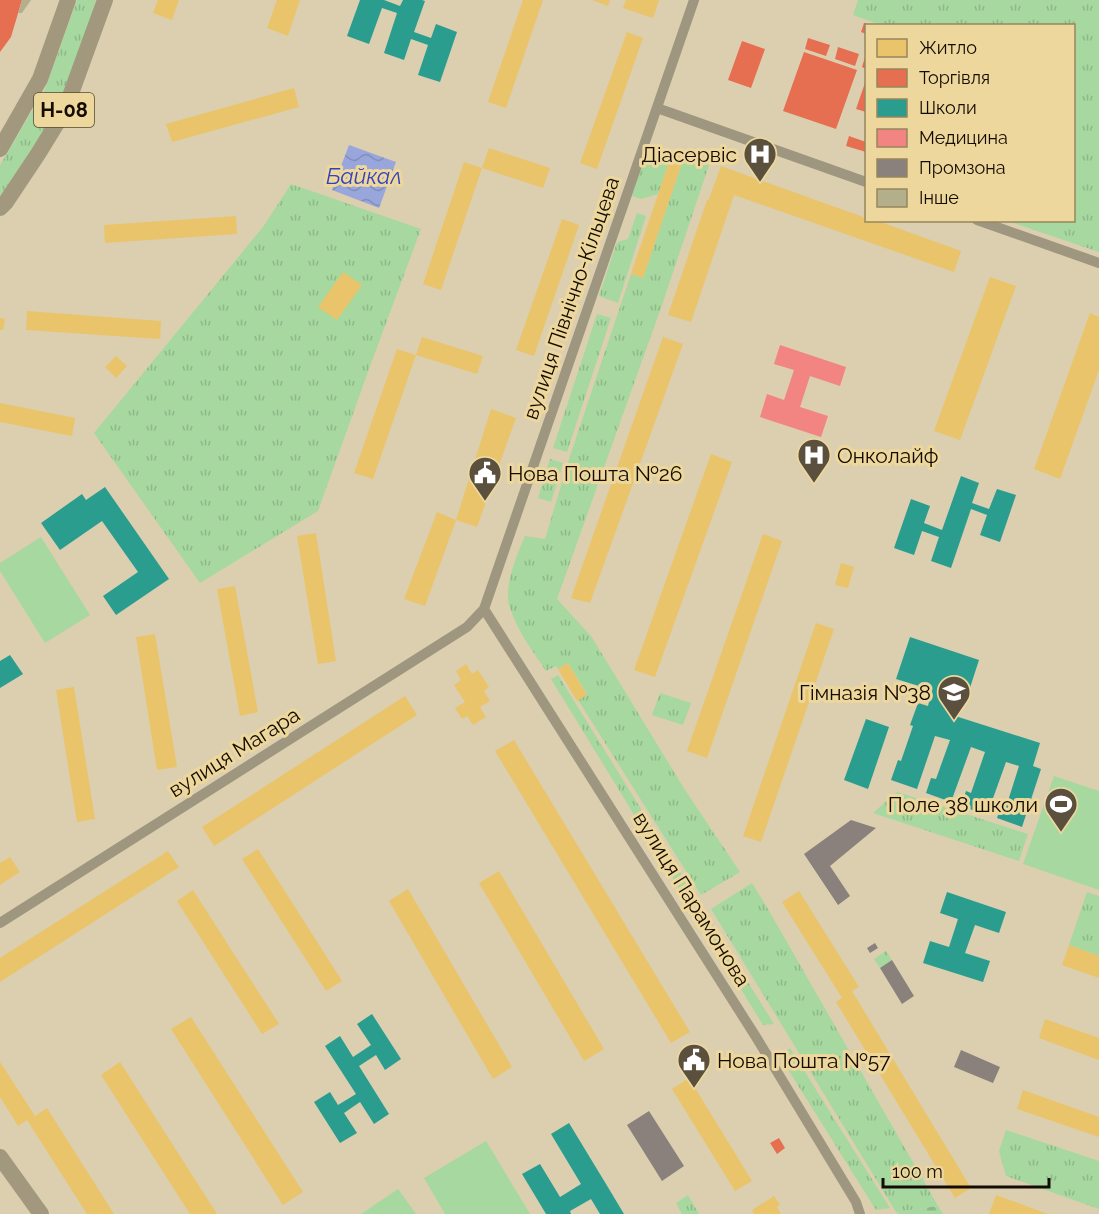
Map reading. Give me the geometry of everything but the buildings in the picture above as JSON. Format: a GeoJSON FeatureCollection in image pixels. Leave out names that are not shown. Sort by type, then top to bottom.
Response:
{"type":"FeatureCollection","features":[{"type":"Feature","properties":{"kind":"main road","name":"Н-08"},"geometry":{"type":"LineString","coordinates":[[0,149],[40,80],[68,0]]}},
{"type":"Feature","properties":{"kind":"main road","name":"Н-08"},"geometry":{"type":"LineString","coordinates":[[0,208],[38,154],[64,110],[105,0]]}},
{"type":"Feature","properties":{"kind":"main road"},"geometry":{"type":"LineString","coordinates":[[0,1157],[40,1214]]}},
{"type":"Feature","properties":{"kind":"street","name":"вулиця Північно-Кільцева"},"geometry":{"type":"LineString","coordinates":[[484,609],[694,0]]}},
{"type":"Feature","properties":{"kind":"street"},"geometry":{"type":"LineString","coordinates":[[657,108],[865,181]]}},
{"type":"Feature","properties":{"kind":"street"},"geometry":{"type":"LineString","coordinates":[[983,222],[1099,263]]}},
{"type":"Feature","properties":{"kind":"street","name":"вулиця Магара"},"geometry":{"type":"LineString","coordinates":[[0,923],[467,627],[484,609]]}},
{"type":"Feature","properties":{"kind":"street","name":"вулиця Парамонова"},"geometry":{"type":"LineString","coordinates":[[484,609],[750,1028],[856,1202],[860,1214]]}},
{"type":"Feature","properties":{"kind":"green space"},"geometry":{"type":"Polygon","coordinates":[[[77,0],[96,0],[70,76],[46,125],[0,197],[0,165],[45,89],[77,0]]]}},
{"type":"Feature","properties":{"kind":"green space"},"geometry":{"type":"Polygon","coordinates":[[[858,0],[1099,0],[1099,252],[1011,222],[1075,222],[1075,24],[878,24],[853,15],[858,0]]]}},
{"type":"Feature","properties":{"kind":"green space"},"geometry":{"type":"Polygon","coordinates":[[[658,149],[672,153],[658,194],[641,199],[632,196],[642,165],[656,157],[658,149]]]}},
{"type":"Feature","properties":{"kind":"green space"},"geometry":{"type":"Polygon","coordinates":[[[684,157],[709,165],[662,305],[557,599],[591,636],[685,790],[740,872],[701,895],[578,700],[587,694],[568,663],[558,669],[556,666],[546,671],[520,631],[512,614],[508,597],[512,570],[525,536],[545,539],[570,456],[631,274],[643,278],[684,157]]]}},
{"type":"Feature","properties":{"kind":"green space"},"geometry":{"type":"Polygon","coordinates":[[[291,184],[421,229],[318,511],[200,583],[94,433],[263,227],[291,184]]]}},
{"type":"Feature","properties":{"kind":"green space"},"geometry":{"type":"Polygon","coordinates":[[[637,213],[646,216],[618,303],[599,296],[617,242],[628,239],[637,213]]]}},
{"type":"Feature","properties":{"kind":"green space"},"geometry":{"type":"Polygon","coordinates":[[[597,314],[611,318],[567,452],[553,448],[597,314]]]}},
{"type":"Feature","properties":{"kind":"green space"},"geometry":{"type":"Polygon","coordinates":[[[550,459],[563,463],[551,502],[538,498],[550,459]]]}},
{"type":"Feature","properties":{"kind":"green space"},"geometry":{"type":"Polygon","coordinates":[[[41,537],[90,615],[45,643],[0,571],[0,563],[41,537]]]}},
{"type":"Feature","properties":{"kind":"green space"},"geometry":{"type":"Polygon","coordinates":[[[558,675],[693,893],[685,898],[551,679],[558,675]]]}},
{"type":"Feature","properties":{"kind":"green space"},"geometry":{"type":"Polygon","coordinates":[[[660,693],[691,703],[683,725],[652,715],[660,693]]]}},
{"type":"Feature","properties":{"kind":"green space","name":"Поле 38 школи"},"geometry":{"type":"Polygon","coordinates":[[[1054,776],[1099,791],[1099,890],[1023,864],[1054,776]]]}},
{"type":"Feature","properties":{"kind":"green space"},"geometry":{"type":"Polygon","coordinates":[[[897,792],[1028,834],[1019,861],[873,813],[897,792]]]}},
{"type":"Feature","properties":{"kind":"green space"},"geometry":{"type":"Polygon","coordinates":[[[752,883],[938,1206],[896,1212],[711,909],[752,883]]]}},
{"type":"Feature","properties":{"kind":"green space"},"geometry":{"type":"Polygon","coordinates":[[[1087,892],[1099,896],[1099,956],[1069,945],[1087,892]]]}},
{"type":"Feature","properties":{"kind":"green space"},"geometry":{"type":"Polygon","coordinates":[[[703,910],[774,1024],[763,1025],[695,915],[703,910]]]}},
{"type":"Feature","properties":{"kind":"green space"},"geometry":{"type":"Polygon","coordinates":[[[886,951],[892,960],[880,968],[874,959],[886,951]]]}},
{"type":"Feature","properties":{"kind":"green space"},"geometry":{"type":"Polygon","coordinates":[[[790,1048],[890,1208],[876,1210],[779,1055],[790,1048]]]}},
{"type":"Feature","properties":{"kind":"green space"},"geometry":{"type":"Polygon","coordinates":[[[1006,1130],[1099,1161],[1099,1209],[1006,1176],[999,1151],[1006,1130]]]}},
{"type":"Feature","properties":{"kind":"green space"},"geometry":{"type":"Polygon","coordinates":[[[486,1141],[530,1214],[445,1214],[424,1178],[486,1141]]]}},
{"type":"Feature","properties":{"kind":"green space"},"geometry":{"type":"Polygon","coordinates":[[[398,1189],[416,1214],[361,1214],[398,1189]]]}},
{"type":"Feature","properties":{"kind":"green space"},"geometry":{"type":"Polygon","coordinates":[[[688,1195],[699,1214],[682,1214],[676,1203],[688,1195]]]}},
{"type":"Feature","properties":{"kind":"green space"},"geometry":{"type":"Polygon","coordinates":[[[938,1206],[943,1214],[899,1214],[896,1212],[938,1206]]]}},
{"type":"Feature","properties":{"kind":"water","name":"Байкал"},"geometry":{"type":"Polygon","coordinates":[[[349,145],[396,162],[379,208],[332,190],[349,145]]]}},
{"type":"Feature","properties":{"kind":"place","name":"Діасервіс"},"geometry":{"type":"Point","coordinates":[760,183]}},
{"type":"Feature","properties":{"kind":"place","name":"Онколайф"},"geometry":{"type":"Point","coordinates":[814,484]}},
{"type":"Feature","properties":{"kind":"place","name":"Нова Пошта №26"},"geometry":{"type":"Point","coordinates":[485,502]}},
{"type":"Feature","properties":{"kind":"place","name":"Гімназія №38"},"geometry":{"type":"Point","coordinates":[954,721]}},
{"type":"Feature","properties":{"kind":"place","name":"Поле 38 школи"},"geometry":{"type":"Point","coordinates":[1061,833]}},
{"type":"Feature","properties":{"kind":"place","name":"Нова Пошта №57"},"geometry":{"type":"Point","coordinates":[694,1089]}}]}
